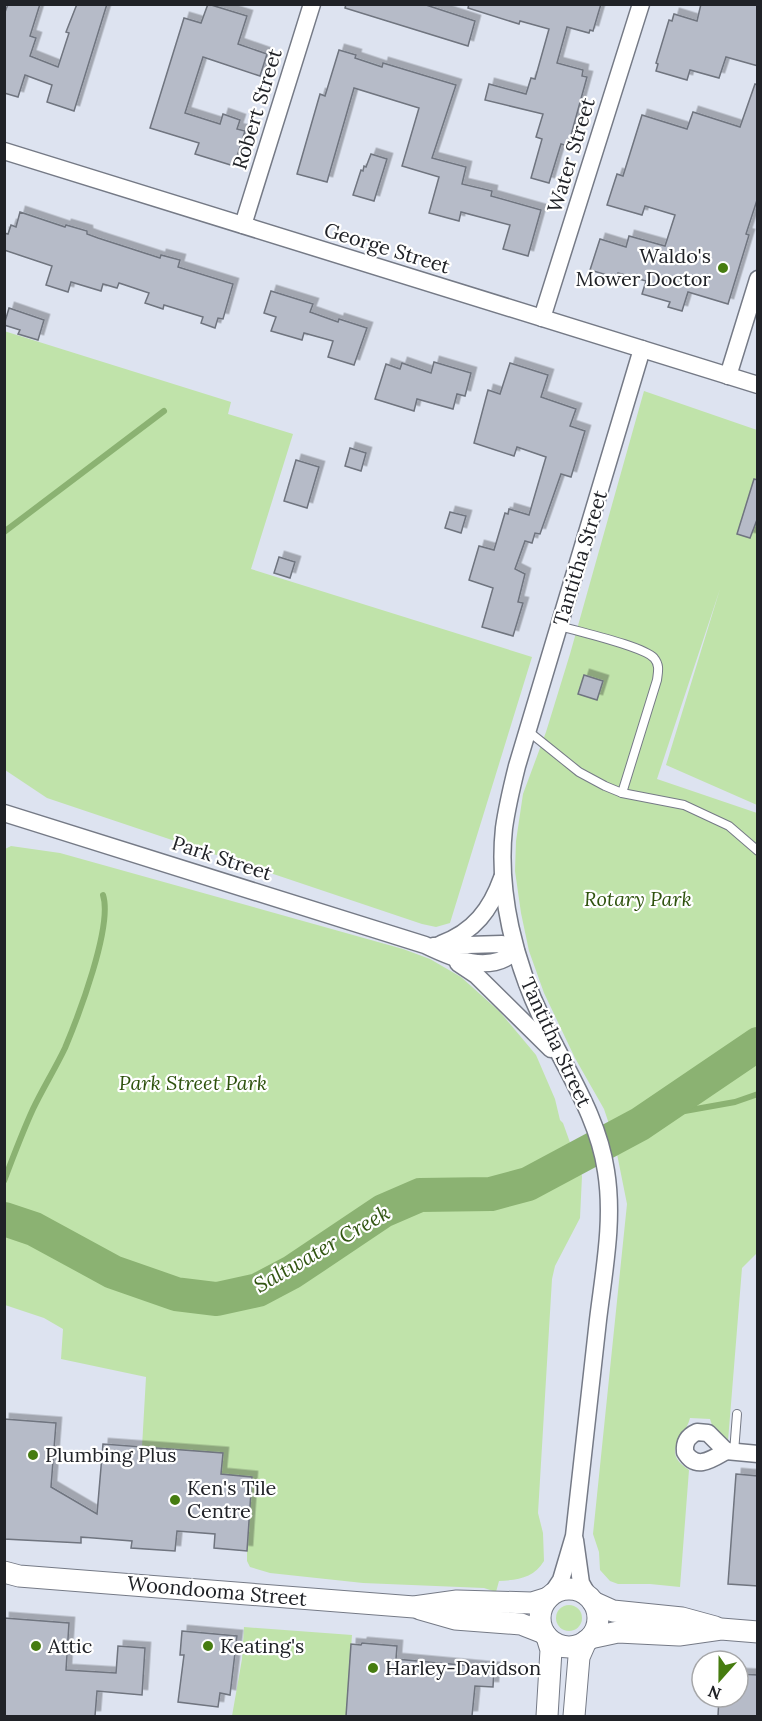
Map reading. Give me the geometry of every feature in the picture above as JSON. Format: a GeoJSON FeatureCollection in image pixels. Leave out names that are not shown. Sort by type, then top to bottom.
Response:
{"type":"FeatureCollection","features":[{"type":"Feature","properties":{"kind":"street","name":"Robert Street"},"geometry":{"type":"LineString","coordinates":[[243,225],[312,4]]}},
{"type":"Feature","properties":{"kind":"street","name":"Water Street"},"geometry":{"type":"LineString","coordinates":[[542,318],[640,4]]}},
{"type":"Feature","properties":{"kind":"street","name":"George Street"},"geometry":{"type":"LineString","coordinates":[[4,151],[758,385]]}},
{"type":"Feature","properties":{"kind":"street"},"geometry":{"type":"LineString","coordinates":[[728,376],[758,279]]}},
{"type":"Feature","properties":{"kind":"street","name":"Tantitha Street"},"geometry":{"type":"LineString","coordinates":[[549,1597],[561,1580],[574,1536],[605,1264],[610,1198],[599,1138],[592,1117],[531,994],[516,951],[510,925],[504,874],[504,829],[517,766],[642,349]]}},
{"type":"Feature","properties":{"kind":"street","name":"Park Street"},"geometry":{"type":"LineString","coordinates":[[4,813],[429,946],[452,958],[476,975],[563,1060]]}},
{"type":"Feature","properties":{"kind":"street"},"geometry":{"type":"LineString","coordinates":[[429,946],[450,941],[482,917],[495,899],[504,874]]}},
{"type":"Feature","properties":{"kind":"street","name":"Park Street"},"geometry":{"type":"LineString","coordinates":[[429,946],[502,944],[516,951],[507,958],[490,963],[452,958]]}},
{"type":"Feature","properties":{"kind":"street"},"geometry":{"type":"LineString","coordinates":[[730,1452],[758,1454]]}},
{"type":"Feature","properties":{"kind":"street","name":"Tantitha Street"},"geometry":{"type":"LineString","coordinates":[[574,1536],[581,1583],[591,1600]]}},
{"type":"Feature","properties":{"kind":"street","name":"Woondooma Street"},"geometry":{"type":"LineString","coordinates":[[10,1575],[414,1607],[455,1619],[521,1624],[545,1635]]}},
{"type":"Feature","properties":{"kind":"street"},"geometry":{"type":"LineString","coordinates":[[547,1716],[551,1650],[541,1626],[540,1611],[549,1597],[567,1589],[575,1590],[613,1611],[682,1618],[721,1629],[758,1632]]}},
{"type":"Feature","properties":{"kind":"street","name":"Woondooma Street"},"geometry":{"type":"LineString","coordinates":[[414,1607],[457,1600],[532,1603],[549,1597]]}},
{"type":"Feature","properties":{"kind":"street"},"geometry":{"type":"LineString","coordinates":[[574,1716],[579,1657],[597,1624],[596,1609],[591,1600]]}},
{"type":"Feature","properties":{"kind":"street"},"geometry":{"type":"LineString","coordinates":[[545,1635],[561,1646],[578,1645],[609,1632],[679,1635],[721,1629]]}},
{"type":"Feature","properties":{"kind":"lane"},"geometry":{"type":"LineString","coordinates":[[560,626],[637,648],[653,657],[659,668],[622,794]]}},
{"type":"Feature","properties":{"kind":"lane"},"geometry":{"type":"LineString","coordinates":[[528,731],[579,772],[622,794],[684,805],[729,826],[758,851]]}},
{"type":"Feature","properties":{"kind":"lane"},"geometry":{"type":"LineString","coordinates":[[730,1452],[737,1414]]}},
{"type":"Feature","properties":{"kind":"green space"},"geometry":{"type":"Polygon","coordinates":[[[4,331],[231,402],[228,414],[293,434],[251,569],[532,657],[450,923],[436,927],[422,924],[47,798],[5,770],[4,331]]]}},
{"type":"Feature","properties":{"kind":"green space","name":"Rotary Park"},"geometry":{"type":"Polygon","coordinates":[[[644,391],[757,430],[757,805],[666,765],[720,589],[657,779],[757,813],[758,1252],[742,1268],[728,1441],[714,1431],[710,1419],[690,1418],[675,1450],[680,1463],[689,1470],[680,1587],[618,1584],[610,1581],[600,1570],[599,1552],[593,1534],[627,1204],[614,1139],[604,1109],[575,1058],[544,993],[529,951],[515,871],[516,841],[523,794],[546,732],[570,654],[644,391]]]}},
{"type":"Feature","properties":{"kind":"green space","name":"Park Street Park"},"geometry":{"type":"Polygon","coordinates":[[[11,846],[60,853],[403,949],[430,959],[461,977],[500,1012],[536,1055],[555,1099],[560,1120],[582,1176],[580,1218],[555,1266],[552,1279],[538,1513],[543,1533],[544,1561],[530,1575],[519,1579],[499,1581],[496,1592],[484,1588],[363,1583],[270,1573],[250,1567],[247,1561],[247,1551],[252,1477],[221,1474],[223,1454],[142,1447],[146,1377],[61,1359],[63,1329],[44,1318],[5,1305],[5,849],[11,846]]]}},
{"type":"Feature","properties":{"kind":"green space"},"geometry":{"type":"Polygon","coordinates":[[[569,1605],[578,1609],[582,1618],[578,1627],[569,1631],[560,1627],[556,1618],[560,1609],[569,1605]]]}},
{"type":"Feature","properties":{"kind":"green space"},"geometry":{"type":"Polygon","coordinates":[[[244,1627],[352,1635],[346,1716],[232,1716],[242,1659],[244,1627]]]}},
{"type":"Feature","properties":{"kind":"building"},"geometry":{"type":"Polygon","coordinates":[[[8,4],[40,4],[30,36],[36,38],[30,56],[58,67],[69,33],[66,32],[77,4],[107,4],[74,111],[47,102],[52,85],[25,75],[18,97],[4,93],[4,15],[8,4]]]}},
{"type":"Feature","properties":{"kind":"building"},"geometry":{"type":"Polygon","coordinates":[[[208,4],[247,16],[238,44],[267,54],[260,76],[203,57],[185,113],[220,124],[223,114],[240,120],[237,129],[245,131],[234,166],[195,154],[199,143],[150,128],[184,18],[201,23],[208,4]]]}},
{"type":"Feature","properties":{"kind":"building"},"geometry":{"type":"Polygon","coordinates":[[[346,4],[423,4],[475,21],[468,46],[345,8],[346,4]]]}},
{"type":"Feature","properties":{"kind":"building"},"geometry":{"type":"Polygon","coordinates":[[[469,4],[601,4],[593,31],[590,30],[589,33],[567,27],[557,63],[583,70],[582,76],[587,77],[568,146],[561,144],[549,183],[531,178],[542,139],[536,137],[543,114],[485,100],[489,84],[526,94],[531,78],[535,79],[549,29],[520,21],[519,24],[468,8],[469,4]]]}},
{"type":"Feature","properties":{"kind":"building"},"geometry":{"type":"Polygon","coordinates":[[[701,4],[758,4],[758,66],[726,57],[719,78],[690,70],[687,80],[656,71],[658,64],[656,63],[669,20],[672,21],[674,14],[697,21],[701,4]]]}},
{"type":"Feature","properties":{"kind":"building"},"geometry":{"type":"Polygon","coordinates":[[[339,50],[382,67],[383,63],[456,85],[432,158],[466,167],[462,184],[492,191],[491,196],[541,210],[528,256],[503,249],[510,225],[461,212],[459,221],[429,213],[439,177],[402,166],[419,108],[354,88],[327,182],[297,174],[320,94],[325,96],[339,50]]]}},
{"type":"Feature","properties":{"kind":"building"},"geometry":{"type":"Polygon","coordinates":[[[755,84],[758,85],[758,197],[728,304],[688,292],[682,311],[668,307],[670,302],[642,294],[646,281],[618,273],[617,278],[590,270],[600,239],[626,247],[629,236],[665,246],[675,215],[645,206],[642,215],[607,205],[617,174],[623,176],[642,115],[687,129],[693,112],[740,127],[755,84]]]}},
{"type":"Feature","properties":{"kind":"building"},"geometry":{"type":"Polygon","coordinates":[[[371,154],[387,159],[374,201],[353,195],[361,170],[363,171],[364,166],[366,167],[371,154]]]}},
{"type":"Feature","properties":{"kind":"building"},"geometry":{"type":"Polygon","coordinates":[[[20,212],[65,227],[66,225],[87,231],[87,234],[160,258],[161,255],[180,260],[178,267],[233,284],[223,319],[218,318],[215,328],[201,323],[203,317],[164,305],[163,309],[145,303],[149,293],[119,283],[117,288],[103,284],[101,291],[71,282],[68,292],[46,285],[52,266],[4,250],[4,233],[8,234],[11,225],[16,227],[20,212]]]}},
{"type":"Feature","properties":{"kind":"building"},"geometry":{"type":"Polygon","coordinates":[[[271,291],[313,304],[310,312],[338,322],[339,319],[367,328],[354,365],[328,357],[333,341],[304,333],[302,340],[271,331],[276,317],[264,313],[271,291]]]}},
{"type":"Feature","properties":{"kind":"building"},"geometry":{"type":"Polygon","coordinates":[[[9,308],[44,320],[38,340],[18,334],[20,330],[4,325],[9,308]]]}},
{"type":"Feature","properties":{"kind":"building"},"geometry":{"type":"Polygon","coordinates":[[[434,362],[471,373],[465,396],[457,394],[453,409],[417,399],[414,411],[375,399],[386,364],[400,369],[402,363],[431,373],[434,362]]]}},
{"type":"Feature","properties":{"kind":"building"},"geometry":{"type":"Polygon","coordinates":[[[510,363],[548,375],[541,397],[576,409],[570,426],[585,431],[571,477],[561,474],[540,534],[535,533],[532,543],[525,541],[515,569],[525,574],[518,602],[523,603],[513,636],[482,627],[493,588],[469,580],[479,546],[494,550],[505,513],[508,514],[509,509],[529,515],[546,457],[517,447],[514,456],[474,443],[488,390],[500,394],[510,363]]]}},
{"type":"Feature","properties":{"kind":"building"},"geometry":{"type":"Polygon","coordinates":[[[350,448],[366,453],[361,471],[345,466],[350,448]]]}},
{"type":"Feature","properties":{"kind":"building"},"geometry":{"type":"Polygon","coordinates":[[[296,460],[319,467],[307,508],[284,501],[296,460]]]}},
{"type":"Feature","properties":{"kind":"building"},"geometry":{"type":"Polygon","coordinates":[[[754,479],[758,480],[758,517],[750,538],[737,534],[754,479]]]}},
{"type":"Feature","properties":{"kind":"building"},"geometry":{"type":"Polygon","coordinates":[[[450,512],[466,516],[461,533],[445,528],[450,512]]]}},
{"type":"Feature","properties":{"kind":"building"},"geometry":{"type":"Polygon","coordinates":[[[279,557],[295,562],[290,578],[274,573],[279,557]]]}},
{"type":"Feature","properties":{"kind":"building"},"geometry":{"type":"Polygon","coordinates":[[[584,675],[603,681],[597,700],[578,694],[584,675]]]}},
{"type":"Feature","properties":{"kind":"building"},"geometry":{"type":"Polygon","coordinates":[[[4,1419],[56,1423],[51,1487],[97,1514],[103,1444],[223,1453],[221,1474],[252,1477],[247,1551],[214,1548],[215,1534],[177,1531],[175,1551],[131,1548],[132,1541],[81,1537],[81,1543],[4,1539],[4,1419]]]}},
{"type":"Feature","properties":{"kind":"building"},"geometry":{"type":"Polygon","coordinates":[[[736,1474],[758,1476],[758,1586],[728,1584],[736,1474]]]}},
{"type":"Feature","properties":{"kind":"building"},"geometry":{"type":"Polygon","coordinates":[[[4,1618],[69,1623],[66,1670],[116,1673],[118,1646],[145,1648],[142,1695],[97,1691],[95,1716],[4,1716],[4,1618]]]}},
{"type":"Feature","properties":{"kind":"building"},"geometry":{"type":"Polygon","coordinates":[[[182,1631],[237,1636],[230,1695],[220,1693],[218,1707],[178,1702],[184,1655],[180,1655],[182,1631]]]}},
{"type":"Feature","properties":{"kind":"building"},"geometry":{"type":"Polygon","coordinates":[[[362,1643],[397,1646],[396,1659],[494,1668],[493,1687],[475,1686],[472,1716],[346,1716],[351,1644],[361,1645],[362,1643]]]}},
{"type":"Feature","properties":{"kind":"building"},"geometry":{"type":"Polygon","coordinates":[[[750,1675],[758,1675],[758,1716],[718,1716],[718,1709],[750,1709],[750,1675]]]}},
{"type":"Feature","properties":{"kind":"waterway"},"geometry":{"type":"LineString","coordinates":[[4,532],[164,411]]}},
{"type":"Feature","properties":{"kind":"waterway"},"geometry":{"type":"LineString","coordinates":[[4,1181],[33,1109],[65,1048],[93,972],[103,928],[105,909],[103,895]]}},
{"type":"Feature","properties":{"kind":"waterway","name":"Saltwater Creek"},"geometry":{"type":"LineString","coordinates":[[4,1219],[34,1229],[113,1272],[176,1294],[217,1299],[258,1290],[292,1272],[383,1211],[420,1195],[491,1194],[528,1184],[640,1124],[758,1044]]}},
{"type":"Feature","properties":{"kind":"waterway"},"geometry":{"type":"LineString","coordinates":[[651,1117],[735,1102],[758,1094]]}},
{"type":"Feature","properties":{"kind":"place","name":"Waldo's Mower Doctor"},"geometry":{"type":"Point","coordinates":[723,268]}},
{"type":"Feature","properties":{"kind":"place","name":"Plumbing Plus"},"geometry":{"type":"Point","coordinates":[33,1455]}},
{"type":"Feature","properties":{"kind":"place","name":"Ken's Tile Centre"},"geometry":{"type":"Point","coordinates":[175,1500]}},
{"type":"Feature","properties":{"kind":"place","name":"Attic"},"geometry":{"type":"Point","coordinates":[36,1646]}},
{"type":"Feature","properties":{"kind":"place","name":"Keating's"},"geometry":{"type":"Point","coordinates":[208,1646]}},
{"type":"Feature","properties":{"kind":"place","name":"Harley-Davidson"},"geometry":{"type":"Point","coordinates":[373,1668]}}]}
